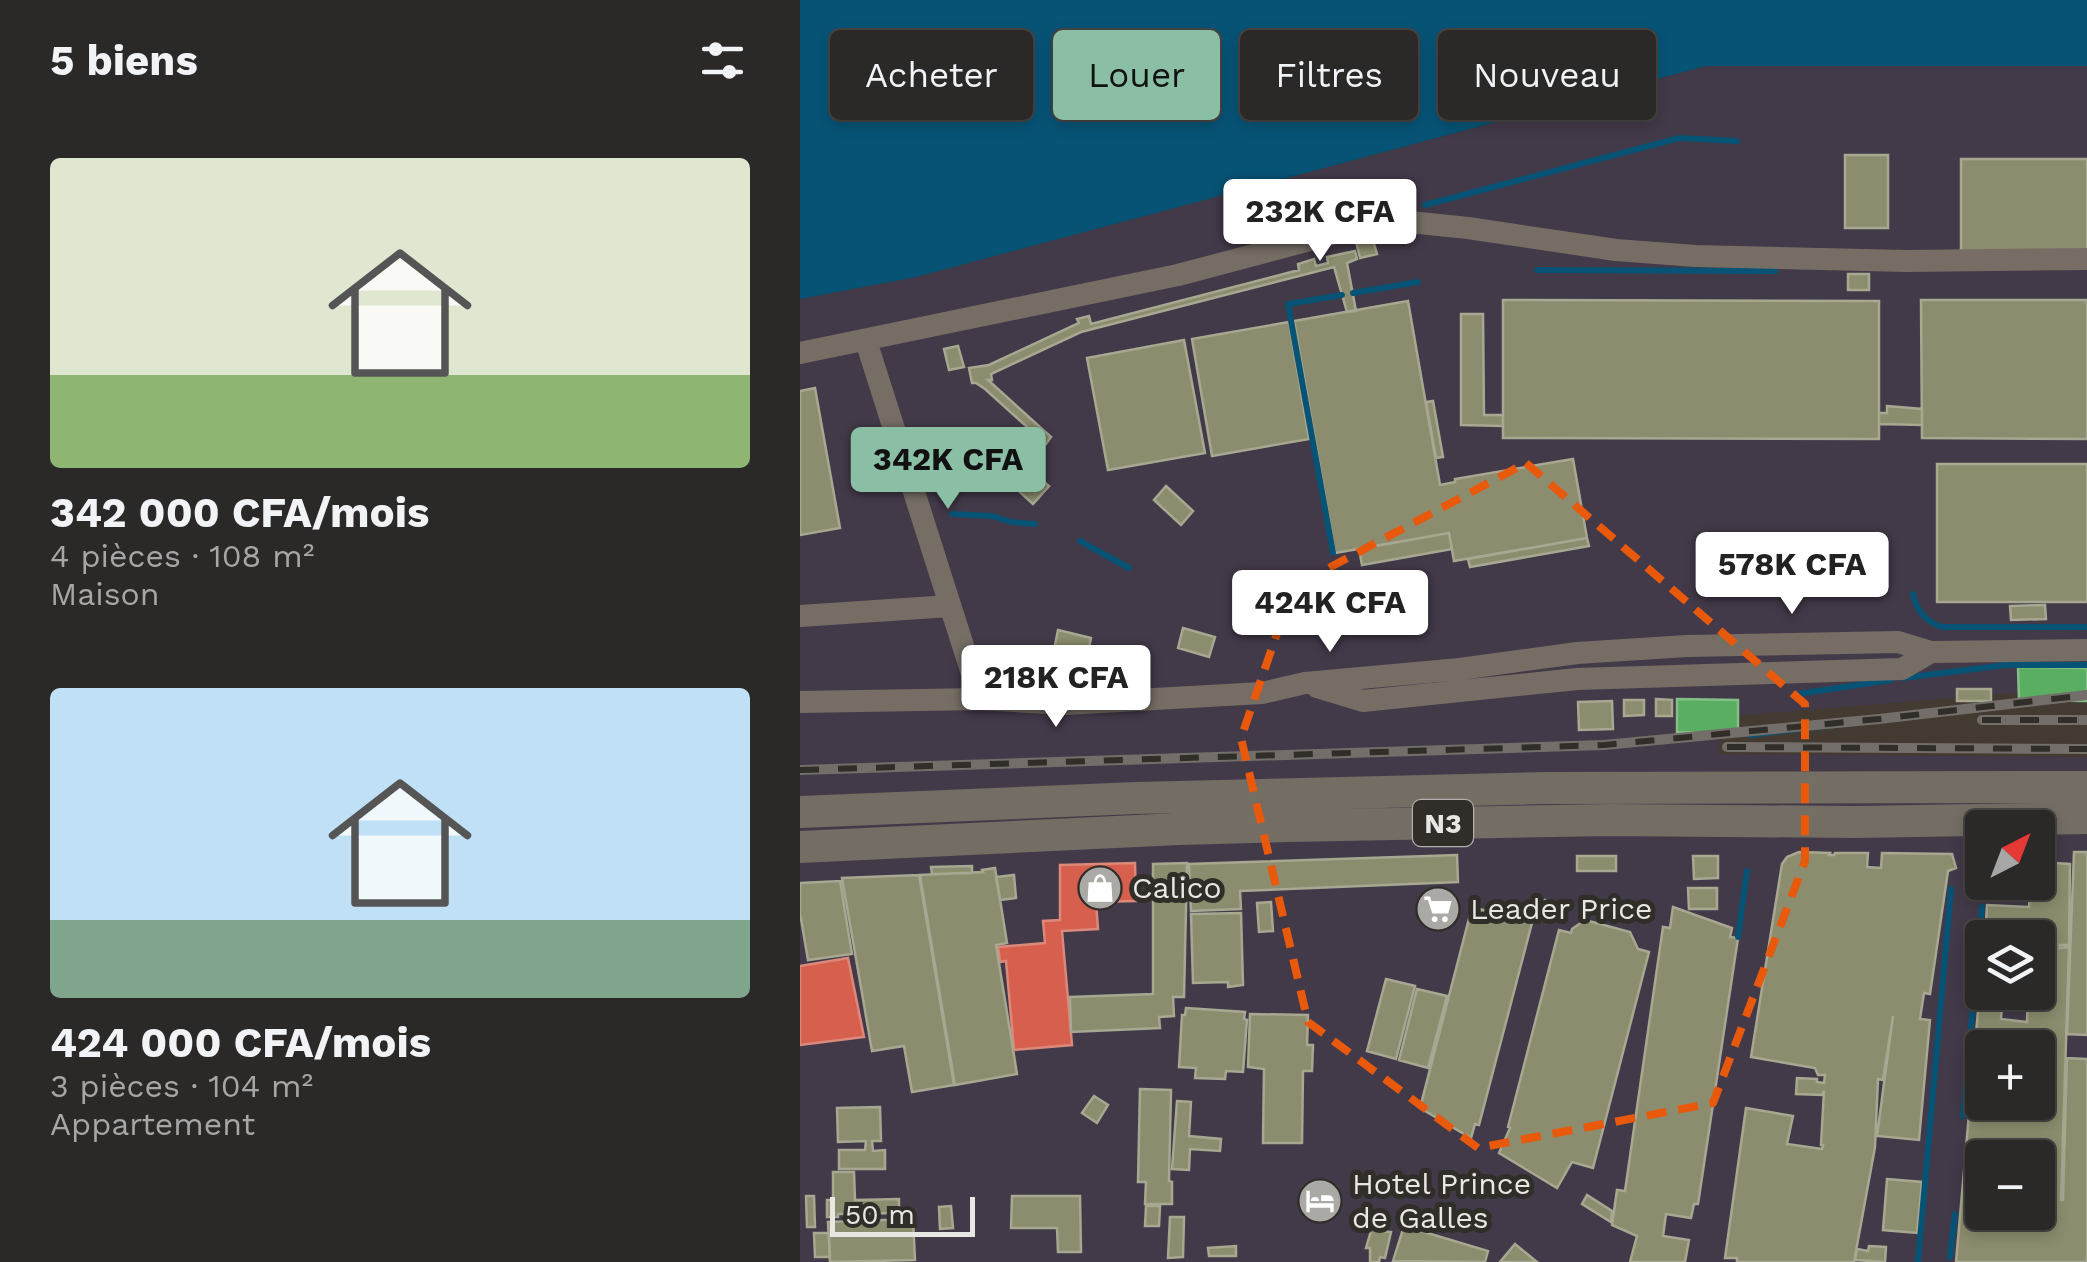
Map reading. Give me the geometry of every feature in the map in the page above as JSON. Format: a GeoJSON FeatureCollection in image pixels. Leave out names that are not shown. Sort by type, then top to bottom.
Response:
{"type":"FeatureCollection","features":[{"type":"Feature","properties":{"kind":"highway","name":"N3"},"geometry":{"type":"LineString","coordinates":[[800,812],[1136,798],[1549,788],[2087,787]]}},
{"type":"Feature","properties":{"kind":"highway","name":"N3"},"geometry":{"type":"LineString","coordinates":[[800,847],[1270,827],[1610,820],[1856,822],[2087,818]]}},
{"type":"Feature","properties":{"kind":"street"},"geometry":{"type":"LineString","coordinates":[[800,353],[1178,275],[1356,228],[1400,221],[1616,250],[1696,256],[2087,259]]}},
{"type":"Feature","properties":{"kind":"street"},"geometry":{"type":"LineString","coordinates":[[866,341],[980,699]]}},
{"type":"Feature","properties":{"kind":"street"},"geometry":{"type":"LineString","coordinates":[[800,616],[950,606]]}},
{"type":"Feature","properties":{"kind":"street"},"geometry":{"type":"LineString","coordinates":[[1461,680],[1577,653],[1686,646],[1898,642],[1931,652],[2087,650]]}},
{"type":"Feature","properties":{"kind":"street"},"geometry":{"type":"LineString","coordinates":[[800,702],[980,699],[1064,704],[1262,694],[1304,683],[1361,690],[1461,680],[1902,669],[1931,652]]}},
{"type":"Feature","properties":{"kind":"highlighted area"},"geometry":{"type":"Polygon","coordinates":[[[1526,463],[1805,704],[1805,861],[1713,1103],[1478,1148],[1308,1022],[1241,738],[1293,587],[1526,463]]]}},
{"type":"Feature","properties":{"kind":"shaded area"},"geometry":{"type":"Polygon","coordinates":[[[1707,66],[2087,66],[2087,1262],[800,1262],[800,299],[916,277],[1505,120],[1656,120],[1656,80],[1707,66]]]}},
{"type":"Feature","properties":{"kind":"shaded area"},"geometry":{"type":"Polygon","coordinates":[[[2087,685],[2087,757],[1718,754],[1719,717],[2087,685]]]}},
{"type":"Feature","properties":{"kind":"water"},"geometry":{"type":"Polygon","coordinates":[[[800,0],[2087,0],[2087,66],[1706,66],[1656,79],[1656,30],[1438,30],[1438,120],[1504,120],[916,277],[800,299],[800,0]]]}},
{"type":"Feature","properties":{"kind":"building: Commerces"},"geometry":{"type":"Polygon","coordinates":[[[1135,863],[1136,901],[1096,902],[1098,929],[1062,931],[1072,1045],[1014,1050],[1006,961],[1000,962],[998,947],[1045,943],[1043,921],[1060,920],[1060,865],[1135,863]]]}},
{"type":"Feature","properties":{"kind":"building: Commerces"},"geometry":{"type":"Polygon","coordinates":[[[848,958],[864,1037],[800,1045],[800,966],[848,958]]]}},
{"type":"Feature","properties":{"kind":"building: Public"},"geometry":{"type":"Polygon","coordinates":[[[2018,667],[2087,668],[2087,701],[2019,700],[2018,667]]]}},
{"type":"Feature","properties":{"kind":"building: Public"},"geometry":{"type":"Polygon","coordinates":[[[1677,699],[1738,700],[1738,733],[1677,732],[1677,699]]]}},
{"type":"Feature","properties":{"kind":"building: Industrie"},"geometry":{"type":"Polygon","coordinates":[[[1845,155],[1888,155],[1888,228],[1845,228],[1845,155]]]}},
{"type":"Feature","properties":{"kind":"building: Industrie"},"geometry":{"type":"Polygon","coordinates":[[[1961,159],[2087,159],[2087,253],[1961,253],[1961,159]]]}},
{"type":"Feature","properties":{"kind":"building: Industrie"},"geometry":{"type":"Polygon","coordinates":[[[1371,233],[1377,254],[1360,258],[1355,237],[1371,233]]]}},
{"type":"Feature","properties":{"kind":"building: Industrie"},"geometry":{"type":"Polygon","coordinates":[[[1355,251],[1357,259],[1347,263],[1356,311],[1347,312],[1334,267],[1081,332],[991,374],[992,380],[988,380],[1051,437],[1046,444],[985,389],[972,383],[969,368],[989,365],[1079,323],[1077,319],[1089,316],[1091,324],[1299,270],[1298,264],[1314,259],[1316,266],[1328,263],[1327,257],[1355,251]]]}},
{"type":"Feature","properties":{"kind":"building: Industrie"},"geometry":{"type":"Polygon","coordinates":[[[1848,274],[1869,274],[1869,290],[1848,290],[1848,274]]]}},
{"type":"Feature","properties":{"kind":"building: Industrie"},"geometry":{"type":"Polygon","coordinates":[[[1503,300],[1879,301],[1879,439],[1503,438],[1503,300]]]}},
{"type":"Feature","properties":{"kind":"building: Industrie"},"geometry":{"type":"Polygon","coordinates":[[[1921,300],[2087,300],[2087,439],[1922,438],[1921,300]]]}},
{"type":"Feature","properties":{"kind":"building: Industrie"},"geometry":{"type":"Polygon","coordinates":[[[1408,301],[1440,485],[1455,479],[1573,459],[1587,538],[1454,561],[1449,533],[1335,553],[1294,321],[1408,301]]]}},
{"type":"Feature","properties":{"kind":"building: Industrie"},"geometry":{"type":"Polygon","coordinates":[[[1461,314],[1483,314],[1484,415],[1503,415],[1503,426],[1461,425],[1461,314]]]}},
{"type":"Feature","properties":{"kind":"building: Industrie"},"geometry":{"type":"Polygon","coordinates":[[[1289,322],[1309,439],[1212,456],[1192,339],[1289,322]]]}},
{"type":"Feature","properties":{"kind":"building: Industrie"},"geometry":{"type":"Polygon","coordinates":[[[1184,340],[1205,453],[1108,470],[1087,358],[1184,340]]]}},
{"type":"Feature","properties":{"kind":"building: Industrie"},"geometry":{"type":"Polygon","coordinates":[[[958,346],[964,367],[949,370],[944,349],[958,346]]]}},
{"type":"Feature","properties":{"kind":"building: Industrie"},"geometry":{"type":"Polygon","coordinates":[[[815,388],[840,528],[800,535],[800,391],[815,388]]]}},
{"type":"Feature","properties":{"kind":"building: Industrie"},"geometry":{"type":"Polygon","coordinates":[[[1433,401],[1443,457],[1436,458],[1426,402],[1433,401]]]}},
{"type":"Feature","properties":{"kind":"building: Industrie"},"geometry":{"type":"Polygon","coordinates":[[[1887,406],[1922,409],[1922,425],[1879,424],[1879,413],[1887,413],[1887,406]]]}},
{"type":"Feature","properties":{"kind":"building: Industrie"},"geometry":{"type":"Polygon","coordinates":[[[1937,464],[2087,464],[2087,602],[1937,602],[1937,464]]]}},
{"type":"Feature","properties":{"kind":"building: Industrie"},"geometry":{"type":"Polygon","coordinates":[[[1028,468],[1049,486],[1033,504],[1012,485],[1028,468]]]}},
{"type":"Feature","properties":{"kind":"building: Industrie"},"geometry":{"type":"Polygon","coordinates":[[[1166,486],[1193,511],[1181,525],[1154,500],[1166,486]]]}},
{"type":"Feature","properties":{"kind":"building: Industrie"},"geometry":{"type":"Polygon","coordinates":[[[1449,533],[1452,549],[1362,565],[1359,549],[1449,533]]]}},
{"type":"Feature","properties":{"kind":"building: Industrie"},"geometry":{"type":"Polygon","coordinates":[[[1587,538],[1589,546],[1470,567],[1468,559],[1587,538]]]}},
{"type":"Feature","properties":{"kind":"building: Industrie"},"geometry":{"type":"Polygon","coordinates":[[[2045,605],[2046,619],[2011,620],[2010,606],[2045,605]]]}},
{"type":"Feature","properties":{"kind":"building: Industrie"},"geometry":{"type":"Polygon","coordinates":[[[1183,628],[1215,637],[1209,657],[1178,648],[1183,628]]]}},
{"type":"Feature","properties":{"kind":"building: Industrie"},"geometry":{"type":"Polygon","coordinates":[[[1058,630],[1091,638],[1088,653],[1055,645],[1058,630]]]}},
{"type":"Feature","properties":{"kind":"building: Industrie"},"geometry":{"type":"Polygon","coordinates":[[[1055,667],[1085,667],[1086,684],[1055,685],[1055,667]]]}},
{"type":"Feature","properties":{"kind":"building: Industrie"},"geometry":{"type":"Polygon","coordinates":[[[1957,689],[1991,689],[1991,701],[1957,701],[1957,689]]]}},
{"type":"Feature","properties":{"kind":"building: Industrie"},"geometry":{"type":"Polygon","coordinates":[[[1656,699],[1672,700],[1672,716],[1656,716],[1656,699]]]}},
{"type":"Feature","properties":{"kind":"building: Industrie"},"geometry":{"type":"Polygon","coordinates":[[[1624,700],[1644,700],[1644,715],[1624,716],[1624,700]]]}},
{"type":"Feature","properties":{"kind":"building: Industrie"},"geometry":{"type":"Polygon","coordinates":[[[1612,701],[1613,729],[1579,730],[1578,702],[1612,701]]]}},
{"type":"Feature","properties":{"kind":"building: Industrie"},"geometry":{"type":"Polygon","coordinates":[[[1799,852],[1868,853],[1867,867],[1881,868],[1882,853],[1952,854],[1956,868],[1948,871],[1930,994],[1924,993],[1920,1019],[1930,1020],[1919,1140],[1877,1136],[1893,1016],[1883,1080],[1878,1079],[1875,1147],[1854,1262],[1737,1262],[1737,1258],[1725,1258],[1746,1108],[1793,1116],[1787,1144],[1822,1149],[1823,1145],[1824,1091],[1822,1095],[1796,1094],[1797,1078],[1824,1083],[1825,1075],[1818,1075],[1815,1068],[1751,1057],[1782,864],[1799,852]]]}},
{"type":"Feature","properties":{"kind":"building: Industrie"},"geometry":{"type":"Polygon","coordinates":[[[2074,852],[2087,852],[2087,1035],[2067,1034],[2074,852]]]}},
{"type":"Feature","properties":{"kind":"building: Industrie"},"geometry":{"type":"Polygon","coordinates":[[[1457,855],[1458,882],[1240,891],[1241,909],[1191,911],[1189,864],[1457,855]]]}},
{"type":"Feature","properties":{"kind":"building: Industrie"},"geometry":{"type":"Polygon","coordinates":[[[1577,856],[1616,856],[1616,871],[1577,871],[1577,856]]]}},
{"type":"Feature","properties":{"kind":"building: Industrie"},"geometry":{"type":"Polygon","coordinates":[[[1693,856],[1718,856],[1718,878],[1694,879],[1693,856]]]}},
{"type":"Feature","properties":{"kind":"building: Industrie"},"geometry":{"type":"Polygon","coordinates":[[[1187,863],[1184,997],[1173,997],[1174,1016],[1159,1017],[1160,1028],[1071,1032],[1070,997],[1153,994],[1153,864],[1187,863]]]}},
{"type":"Feature","properties":{"kind":"building: Industrie"},"geometry":{"type":"Polygon","coordinates":[[[2055,863],[2070,864],[2069,945],[2060,945],[2069,947],[2061,1200],[2067,1058],[2087,1059],[2087,1262],[1956,1262],[1965,1159],[1965,1230],[2055,1230],[2055,1140],[1967,1140],[1968,1120],[2055,1120],[2055,1030],[1976,1030],[1978,1010],[2002,1010],[2001,1019],[2027,1022],[2027,1010],[2055,1010],[2055,920],[1986,920],[1987,905],[2029,907],[2030,900],[2055,900],[2055,863]]]}},
{"type":"Feature","properties":{"kind":"building: Industrie"},"geometry":{"type":"Polygon","coordinates":[[[972,866],[972,873],[932,874],[931,867],[972,866]]]}},
{"type":"Feature","properties":{"kind":"building: Industrie"},"geometry":{"type":"Polygon","coordinates":[[[995,868],[1007,943],[996,945],[1017,1074],[955,1085],[920,875],[995,868]]]}},
{"type":"Feature","properties":{"kind":"building: Industrie"},"geometry":{"type":"Polygon","coordinates":[[[919,875],[954,1085],[912,1092],[904,1046],[872,1051],[842,878],[919,875]]]}},
{"type":"Feature","properties":{"kind":"building: Industrie"},"geometry":{"type":"Polygon","coordinates":[[[1014,875],[1016,898],[1000,900],[996,877],[1014,875]]]}},
{"type":"Feature","properties":{"kind":"building: Industrie"},"geometry":{"type":"Polygon","coordinates":[[[840,881],[852,954],[808,960],[800,913],[800,883],[840,881]]]}},
{"type":"Feature","properties":{"kind":"building: Industrie"},"geometry":{"type":"Polygon","coordinates":[[[1688,888],[1717,888],[1717,909],[1689,909],[1688,888]]]}},
{"type":"Feature","properties":{"kind":"building: Industrie"},"geometry":{"type":"Polygon","coordinates":[[[1545,900],[1566,906],[1542,921],[1539,920],[1545,900]]]}},
{"type":"Feature","properties":{"kind":"building: Industrie"},"geometry":{"type":"Polygon","coordinates":[[[1271,902],[1273,931],[1259,932],[1257,903],[1271,902]]]}},
{"type":"Feature","properties":{"kind":"building: Industrie"},"geometry":{"type":"Polygon","coordinates":[[[1472,907],[1532,923],[1479,1125],[1475,1124],[1471,1138],[1420,1108],[1472,907]]]}},
{"type":"Feature","properties":{"kind":"building: Industrie"},"geometry":{"type":"Polygon","coordinates":[[[1673,907],[1732,928],[1730,937],[1738,938],[1698,1204],[1694,1204],[1691,1218],[1666,1214],[1663,1236],[1689,1240],[1685,1262],[1630,1262],[1637,1236],[1612,1225],[1617,1190],[1625,1191],[1663,927],[1670,928],[1673,907]]]}},
{"type":"Feature","properties":{"kind":"building: Industrie"},"geometry":{"type":"Polygon","coordinates":[[[1241,913],[1243,985],[1193,983],[1191,914],[1241,913]]]}},
{"type":"Feature","properties":{"kind":"building: Industrie"},"geometry":{"type":"Polygon","coordinates":[[[1585,920],[1630,932],[1638,949],[1649,952],[1593,1168],[1572,1162],[1557,1188],[1499,1153],[1510,1128],[1559,930],[1571,933],[1585,920]]]}},
{"type":"Feature","properties":{"kind":"building: Industrie"},"geometry":{"type":"Polygon","coordinates":[[[1386,979],[1415,986],[1396,1059],[1367,1051],[1386,979]]]}},
{"type":"Feature","properties":{"kind":"building: Industrie"},"geometry":{"type":"Polygon","coordinates":[[[1417,989],[1447,996],[1428,1068],[1399,1060],[1417,989]]]}},
{"type":"Feature","properties":{"kind":"building: Industrie"},"geometry":{"type":"Polygon","coordinates":[[[1186,1008],[1245,1012],[1243,1072],[1226,1071],[1225,1079],[1195,1078],[1196,1068],[1179,1067],[1182,1015],[1186,1008]]]}},
{"type":"Feature","properties":{"kind":"building: Industrie"},"geometry":{"type":"Polygon","coordinates":[[[1250,1014],[1308,1015],[1307,1045],[1313,1045],[1312,1071],[1303,1071],[1302,1143],[1263,1143],[1264,1069],[1248,1067],[1250,1014]]]}},
{"type":"Feature","properties":{"kind":"building: Industrie"},"geometry":{"type":"Polygon","coordinates":[[[1140,1089],[1171,1090],[1172,1204],[1145,1204],[1146,1182],[1138,1182],[1140,1089]]]}},
{"type":"Feature","properties":{"kind":"building: Industrie"},"geometry":{"type":"Polygon","coordinates":[[[1094,1096],[1108,1105],[1097,1123],[1082,1113],[1094,1096]]]}},
{"type":"Feature","properties":{"kind":"building: Industrie"},"geometry":{"type":"Polygon","coordinates":[[[1177,1101],[1191,1102],[1189,1136],[1221,1139],[1220,1151],[1190,1149],[1189,1170],[1172,1169],[1177,1101]]]}},
{"type":"Feature","properties":{"kind":"building: Industrie"},"geometry":{"type":"Polygon","coordinates":[[[880,1107],[881,1141],[872,1141],[873,1151],[885,1150],[885,1169],[839,1169],[839,1150],[865,1150],[866,1141],[838,1142],[837,1108],[880,1107]]]}},
{"type":"Feature","properties":{"kind":"building: Industrie"},"geometry":{"type":"Polygon","coordinates":[[[833,1172],[854,1172],[855,1200],[899,1199],[899,1213],[827,1217],[827,1200],[833,1200],[833,1172]]]}},
{"type":"Feature","properties":{"kind":"building: Industrie"},"geometry":{"type":"Polygon","coordinates":[[[1887,1179],[1922,1182],[1917,1233],[1883,1230],[1887,1179]]]}},
{"type":"Feature","properties":{"kind":"building: Industrie"},"geometry":{"type":"Polygon","coordinates":[[[1587,1195],[1612,1211],[1611,1222],[1582,1204],[1587,1195]]]}},
{"type":"Feature","properties":{"kind":"building: Industrie"},"geometry":{"type":"Polygon","coordinates":[[[806,1196],[814,1196],[815,1227],[807,1227],[806,1196]]]}},
{"type":"Feature","properties":{"kind":"building: Industrie"},"geometry":{"type":"Polygon","coordinates":[[[1012,1196],[1080,1196],[1081,1252],[1058,1252],[1057,1228],[1011,1228],[1012,1196]]]}},
{"type":"Feature","properties":{"kind":"building: Industrie"},"geometry":{"type":"Polygon","coordinates":[[[951,1206],[953,1228],[940,1229],[939,1207],[951,1206]]]}},
{"type":"Feature","properties":{"kind":"building: Industrie"},"geometry":{"type":"Polygon","coordinates":[[[1146,1206],[1160,1206],[1159,1226],[1145,1226],[1146,1206]]]}},
{"type":"Feature","properties":{"kind":"building: Industrie"},"geometry":{"type":"Polygon","coordinates":[[[1170,1217],[1184,1217],[1183,1257],[1168,1258],[1170,1217]]]}},
{"type":"Feature","properties":{"kind":"building: Industrie"},"geometry":{"type":"Polygon","coordinates":[[[913,1219],[915,1260],[830,1262],[828,1222],[913,1219]]]}},
{"type":"Feature","properties":{"kind":"building: Industrie"},"geometry":{"type":"Polygon","coordinates":[[[1373,1224],[1381,1226],[1380,1231],[1391,1232],[1385,1258],[1380,1257],[1379,1262],[1370,1262],[1370,1248],[1366,1248],[1373,1224]]]}},
{"type":"Feature","properties":{"kind":"building: Industrie"},"geometry":{"type":"Polygon","coordinates":[[[1404,1226],[1488,1251],[1485,1262],[1393,1261],[1404,1226]]]}},
{"type":"Feature","properties":{"kind":"building: Industrie"},"geometry":{"type":"Polygon","coordinates":[[[814,1233],[829,1233],[830,1257],[815,1257],[814,1233]]]}},
{"type":"Feature","properties":{"kind":"building: Industrie"},"geometry":{"type":"Polygon","coordinates":[[[1515,1244],[1537,1262],[1500,1262],[1515,1244]]]}},
{"type":"Feature","properties":{"kind":"building: Industrie"},"geometry":{"type":"Polygon","coordinates":[[[1236,1246],[1236,1256],[1209,1256],[1208,1248],[1236,1246]]]}},
{"type":"Feature","properties":{"kind":"building: Industrie"},"geometry":{"type":"Polygon","coordinates":[[[1869,1246],[1886,1247],[1885,1262],[1855,1260],[1857,1249],[1868,1251],[1869,1246]]]}},
{"type":"Feature","properties":{"kind":"waterway"},"geometry":{"type":"LineString","coordinates":[[1425,205],[1679,138],[1737,141]]}},
{"type":"Feature","properties":{"kind":"waterway"},"geometry":{"type":"LineString","coordinates":[[1537,270],[1775,271]]}},
{"type":"Feature","properties":{"kind":"waterway"},"geometry":{"type":"LineString","coordinates":[[1353,293],[1418,282]]}},
{"type":"Feature","properties":{"kind":"waterway"},"geometry":{"type":"LineString","coordinates":[[1333,553],[1288,304],[1342,295]]}},
{"type":"Feature","properties":{"kind":"waterway"},"geometry":{"type":"LineString","coordinates":[[952,514],[1035,524]]}},
{"type":"Feature","properties":{"kind":"waterway"},"geometry":{"type":"LineString","coordinates":[[1080,541],[1129,568]]}},
{"type":"Feature","properties":{"kind":"waterway"},"geometry":{"type":"LineString","coordinates":[[1913,594],[1923,615],[1942,627],[2087,627]]}},
{"type":"Feature","properties":{"kind":"waterway"},"geometry":{"type":"LineString","coordinates":[[1903,678],[2006,665],[2087,665]]}},
{"type":"Feature","properties":{"kind":"waterway"},"geometry":{"type":"LineString","coordinates":[[1798,694],[1891,680]]}},
{"type":"Feature","properties":{"kind":"waterway"},"geometry":{"type":"LineString","coordinates":[[1741,732],[1751,735],[2011,705]]}},
{"type":"Feature","properties":{"kind":"waterway"},"geometry":{"type":"LineString","coordinates":[[1738,937],[1747,871]]}},
{"type":"Feature","properties":{"kind":"waterway"},"geometry":{"type":"LineString","coordinates":[[1918,1262],[1951,889]]}},
{"type":"Feature","properties":{"kind":"waterway"},"geometry":{"type":"LineString","coordinates":[[1981,920],[1982,907]]}},
{"type":"Feature","properties":{"kind":"waterway"},"geometry":{"type":"LineString","coordinates":[[1963,1116],[1973,1010]]}},
{"type":"Feature","properties":{"kind":"waterway"},"geometry":{"type":"LineString","coordinates":[[1950,1257],[1955,1214]]}},
{"type":"Feature","properties":{"kind":"railway"},"geometry":{"type":"LineString","coordinates":[[800,770],[1604,745],[2087,695]]}},
{"type":"Feature","properties":{"kind":"railway"},"geometry":{"type":"LineString","coordinates":[[1982,720],[2087,720]]}},
{"type":"Feature","properties":{"kind":"railway"},"geometry":{"type":"LineString","coordinates":[[1727,747],[2087,749]]}},
{"type":"Feature","properties":{"kind":"place","name":"Calico"},"geometry":{"type":"Point","coordinates":[1100,888]}},
{"type":"Feature","properties":{"kind":"place","name":"Leader Price"},"geometry":{"type":"Point","coordinates":[1438,909]}},
{"type":"Feature","properties":{"kind":"place","name":"Hotel Prince de Galles"},"geometry":{"type":"Point","coordinates":[1320,1201]}}]}
